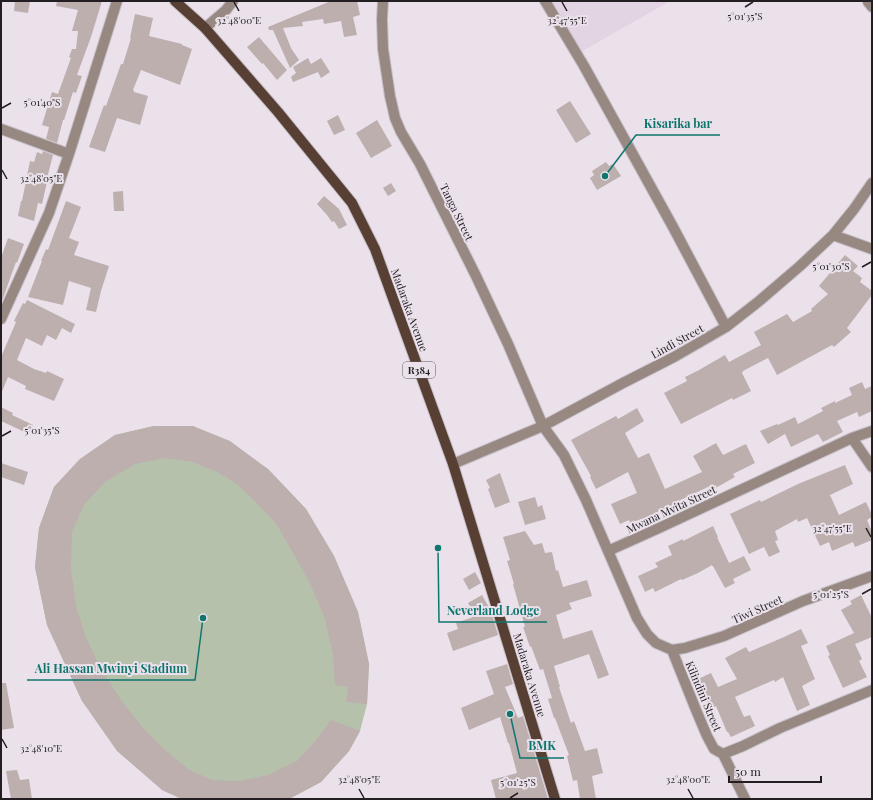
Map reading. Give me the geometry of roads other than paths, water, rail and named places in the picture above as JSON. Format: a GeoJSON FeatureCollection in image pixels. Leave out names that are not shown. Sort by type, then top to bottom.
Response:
{"type":"FeatureCollection","features":[{"type":"Feature","properties":{"kind":"main road","name":"Madaraka Avenue"},"geometry":{"type":"LineString","coordinates":[[175,1],[205,28],[278,112],[352,203],[375,248],[453,464],[555,799]]}},
{"type":"Feature","properties":{"kind":"street"},"geometry":{"type":"LineString","coordinates":[[1,319],[49,213],[70,154],[117,1]]}},
{"type":"Feature","properties":{"kind":"street"},"geometry":{"type":"LineString","coordinates":[[205,28],[226,10],[233,1]]}},
{"type":"Feature","properties":{"kind":"street","name":"Tanga Street"},"geometry":{"type":"LineString","coordinates":[[383,1],[383,49],[395,118],[401,132],[420,164],[476,276],[508,344],[543,426]]}},
{"type":"Feature","properties":{"kind":"street"},"geometry":{"type":"LineString","coordinates":[[545,1],[584,66],[673,227],[726,327]]}},
{"type":"Feature","properties":{"kind":"street"},"geometry":{"type":"LineString","coordinates":[[1,129],[70,154]]}},
{"type":"Feature","properties":{"kind":"street","name":"Lindi Street"},"geometry":{"type":"LineString","coordinates":[[453,464],[543,426],[674,357],[726,327],[800,266],[833,235],[854,209],[872,183]]}},
{"type":"Feature","properties":{"kind":"street"},"geometry":{"type":"LineString","coordinates":[[833,235],[872,249]]}},
{"type":"Feature","properties":{"kind":"street"},"geometry":{"type":"LineString","coordinates":[[543,426],[564,455],[586,500],[637,618],[647,634],[656,643],[672,650]]}},
{"type":"Feature","properties":{"kind":"street","name":"Mwana Mvita Street"},"geometry":{"type":"LineString","coordinates":[[608,551],[852,438],[872,431]]}},
{"type":"Feature","properties":{"kind":"street"},"geometry":{"type":"LineString","coordinates":[[852,438],[872,467]]}},
{"type":"Feature","properties":{"kind":"street","name":"Tiwi Street"},"geometry":{"type":"LineString","coordinates":[[672,650],[685,648],[724,636],[803,601],[872,576]]}},
{"type":"Feature","properties":{"kind":"street","name":"Kilindini Street"},"geometry":{"type":"LineString","coordinates":[[672,650],[707,736],[714,749],[722,754],[745,799]]}},
{"type":"Feature","properties":{"kind":"street"},"geometry":{"type":"LineString","coordinates":[[722,754],[872,690]]}},
{"type":"Feature","properties":{"kind":"place","name":"Kisarika bar"},"geometry":{"type":"Point","coordinates":[605,176]}},
{"type":"Feature","properties":{"kind":"place","name":"Neverland Lodge"},"geometry":{"type":"Point","coordinates":[438,548]}},
{"type":"Feature","properties":{"kind":"place","name":"Ali Hassan Mwinyi Stadium"},"geometry":{"type":"Point","coordinates":[203,618]}},
{"type":"Feature","properties":{"kind":"place","name":"BMK"},"geometry":{"type":"Point","coordinates":[510,714]}}]}
